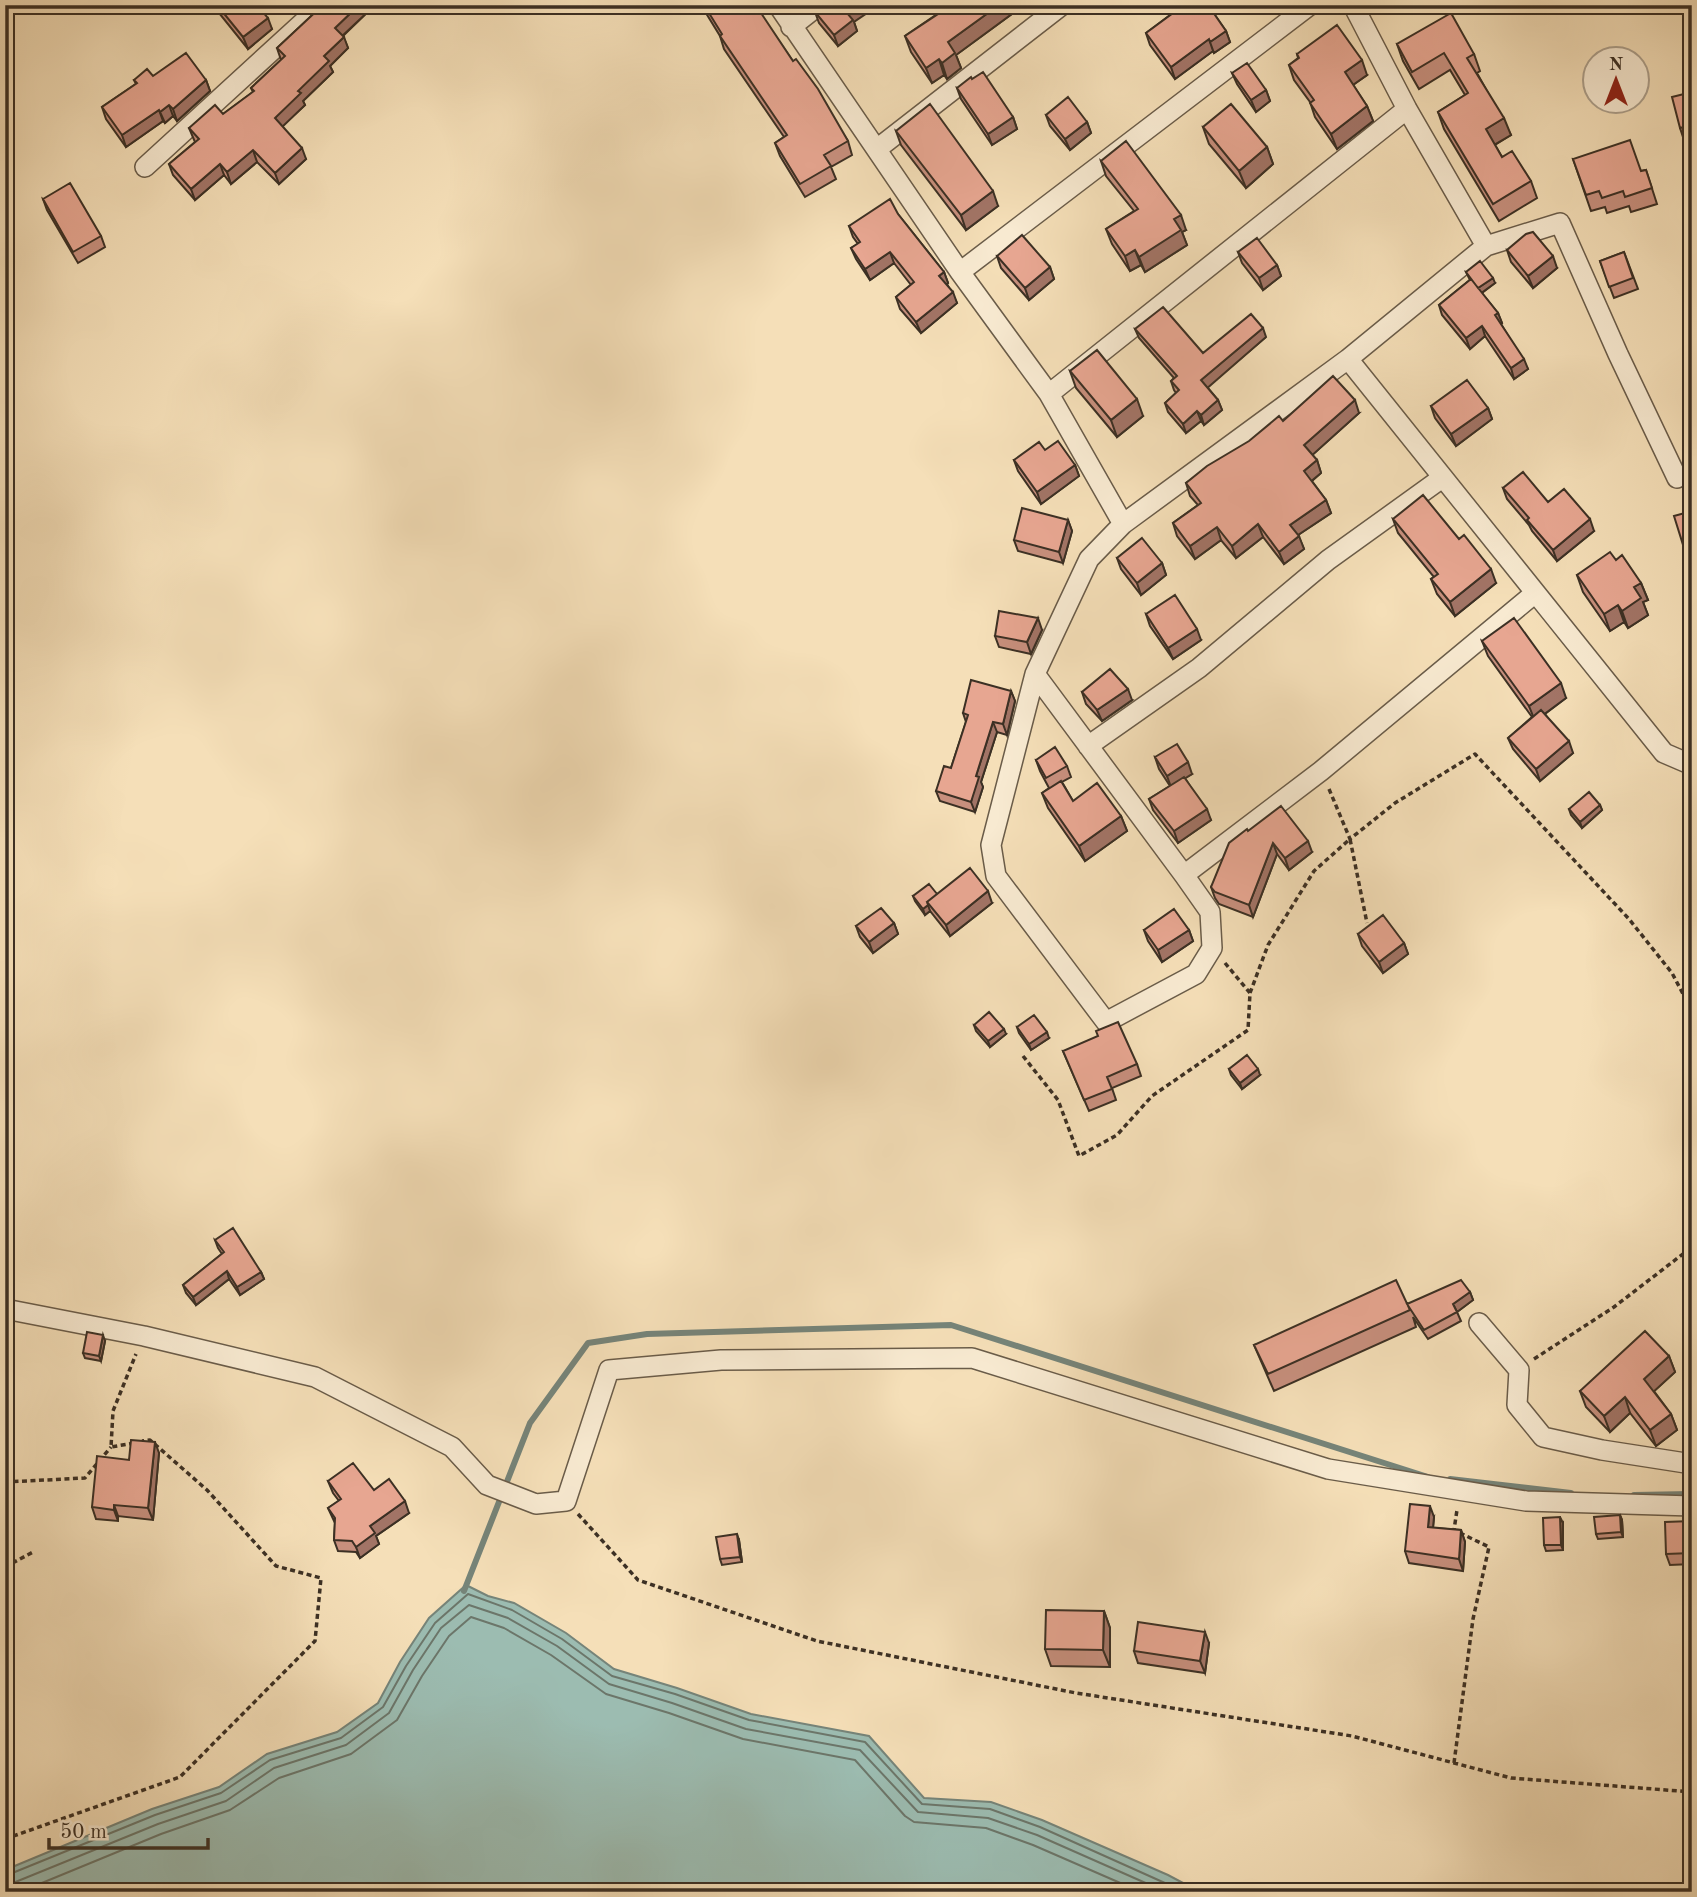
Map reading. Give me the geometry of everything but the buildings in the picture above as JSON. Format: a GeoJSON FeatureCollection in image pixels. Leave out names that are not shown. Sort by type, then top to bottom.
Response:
{"type":"FeatureCollection","features":[{"type":"Feature","properties":{"kind":"street"},"geometry":{"type":"LineString","coordinates":[[145,167],[323,5]]}},
{"type":"Feature","properties":{"kind":"street"},"geometry":{"type":"LineString","coordinates":[[778,5],[960,272],[1049,394],[1123,524]]}},
{"type":"Feature","properties":{"kind":"street"},"geometry":{"type":"LineString","coordinates":[[792,27],[819,5]]}},
{"type":"Feature","properties":{"kind":"street"},"geometry":{"type":"LineString","coordinates":[[877,149],[1062,5]]}},
{"type":"Feature","properties":{"kind":"street"},"geometry":{"type":"LineString","coordinates":[[960,272],[1310,5]]}},
{"type":"Feature","properties":{"kind":"street"},"geometry":{"type":"LineString","coordinates":[[1353,5],[1407,109],[1486,246]]}},
{"type":"Feature","properties":{"kind":"street"},"geometry":{"type":"LineString","coordinates":[[1049,394],[1407,109]]}},
{"type":"Feature","properties":{"kind":"street"},"geometry":{"type":"LineString","coordinates":[[1035,674],[1210,912],[1212,948],[1196,974],[1106,1022],[996,876],[991,845],[1035,674],[1088,559],[1123,524],[1348,359],[1486,246],[1560,223],[1676,478]]}},
{"type":"Feature","properties":{"kind":"street"},"geometry":{"type":"LineString","coordinates":[[1348,359],[1664,753],[1692,765]]}},
{"type":"Feature","properties":{"kind":"street"},"geometry":{"type":"LineString","coordinates":[[1088,746],[1199,668],[1328,560],[1442,478]]}},
{"type":"Feature","properties":{"kind":"street"},"geometry":{"type":"LineString","coordinates":[[1184,876],[1321,771],[1534,594]]}},
{"type":"Feature","properties":{"kind":"street"},"geometry":{"type":"LineString","coordinates":[[5,1309],[144,1336],[315,1377],[452,1447],[487,1485],[536,1504],[566,1501],[609,1370],[720,1360],[972,1358],[1328,1469],[1526,1502],[1692,1506]]}},
{"type":"Feature","properties":{"kind":"street"},"geometry":{"type":"LineString","coordinates":[[1479,1323],[1518,1370],[1517,1405],[1543,1437],[1602,1451],[1692,1464]]}},
{"type":"Feature","properties":{"kind":"path"},"geometry":{"type":"LineString","coordinates":[[1023,1056],[1058,1100],[1079,1156],[1117,1135],[1152,1096],[1248,1030],[1250,993],[1268,944],[1314,870],[1395,803],[1475,754],[1629,919],[1672,973],[1692,1011]]}},
{"type":"Feature","properties":{"kind":"path"},"geometry":{"type":"LineString","coordinates":[[1321,771],[1350,839],[1367,923]]}},
{"type":"Feature","properties":{"kind":"path"},"geometry":{"type":"LineString","coordinates":[[1212,948],[1250,993]]}},
{"type":"Feature","properties":{"kind":"path"},"geometry":{"type":"LineString","coordinates":[[1518,1370],[1614,1307],[1692,1247]]}},
{"type":"Feature","properties":{"kind":"path"},"geometry":{"type":"LineString","coordinates":[[5,1482],[85,1478],[111,1447],[113,1411],[144,1336]]}},
{"type":"Feature","properties":{"kind":"path"},"geometry":{"type":"LineString","coordinates":[[5,1839],[180,1777],[315,1641],[321,1578],[276,1566],[207,1490],[150,1440],[111,1447]]}},
{"type":"Feature","properties":{"kind":"path"},"geometry":{"type":"LineString","coordinates":[[1454,1763],[1473,1619],[1489,1547],[1454,1530],[1460,1490]]}},
{"type":"Feature","properties":{"kind":"path"},"geometry":{"type":"LineString","coordinates":[[566,1501],[638,1580],[817,1641],[1076,1693],[1352,1736],[1511,1778],[1692,1792]]}},
{"type":"Feature","properties":{"kind":"path"},"geometry":{"type":"LineString","coordinates":[[5,1567],[33,1552]]}},
{"type":"Feature","properties":{"kind":"water"},"geometry":{"type":"Polygon","coordinates":[[[466,1585],[488,1596],[514,1603],[566,1633],[614,1669],[751,1714],[869,1736],[924,1798],[991,1802],[1042,1820],[1168,1875],[1200,1892],[5,1892],[5,1870],[152,1809],[219,1787],[267,1754],[337,1732],[378,1703],[400,1662],[429,1618],[466,1585]]]}},
{"type":"Feature","properties":{"kind":"waterway"},"geometry":{"type":"LineString","coordinates":[[464,1591],[530,1423],[588,1343],[647,1334],[951,1325],[1428,1477]]}},
{"type":"Feature","properties":{"kind":"waterway"},"geometry":{"type":"LineString","coordinates":[[1450,1479],[1571,1493]]}},
{"type":"Feature","properties":{"kind":"waterway"},"geometry":{"type":"LineString","coordinates":[[1634,1495],[1692,1494]]}}]}
